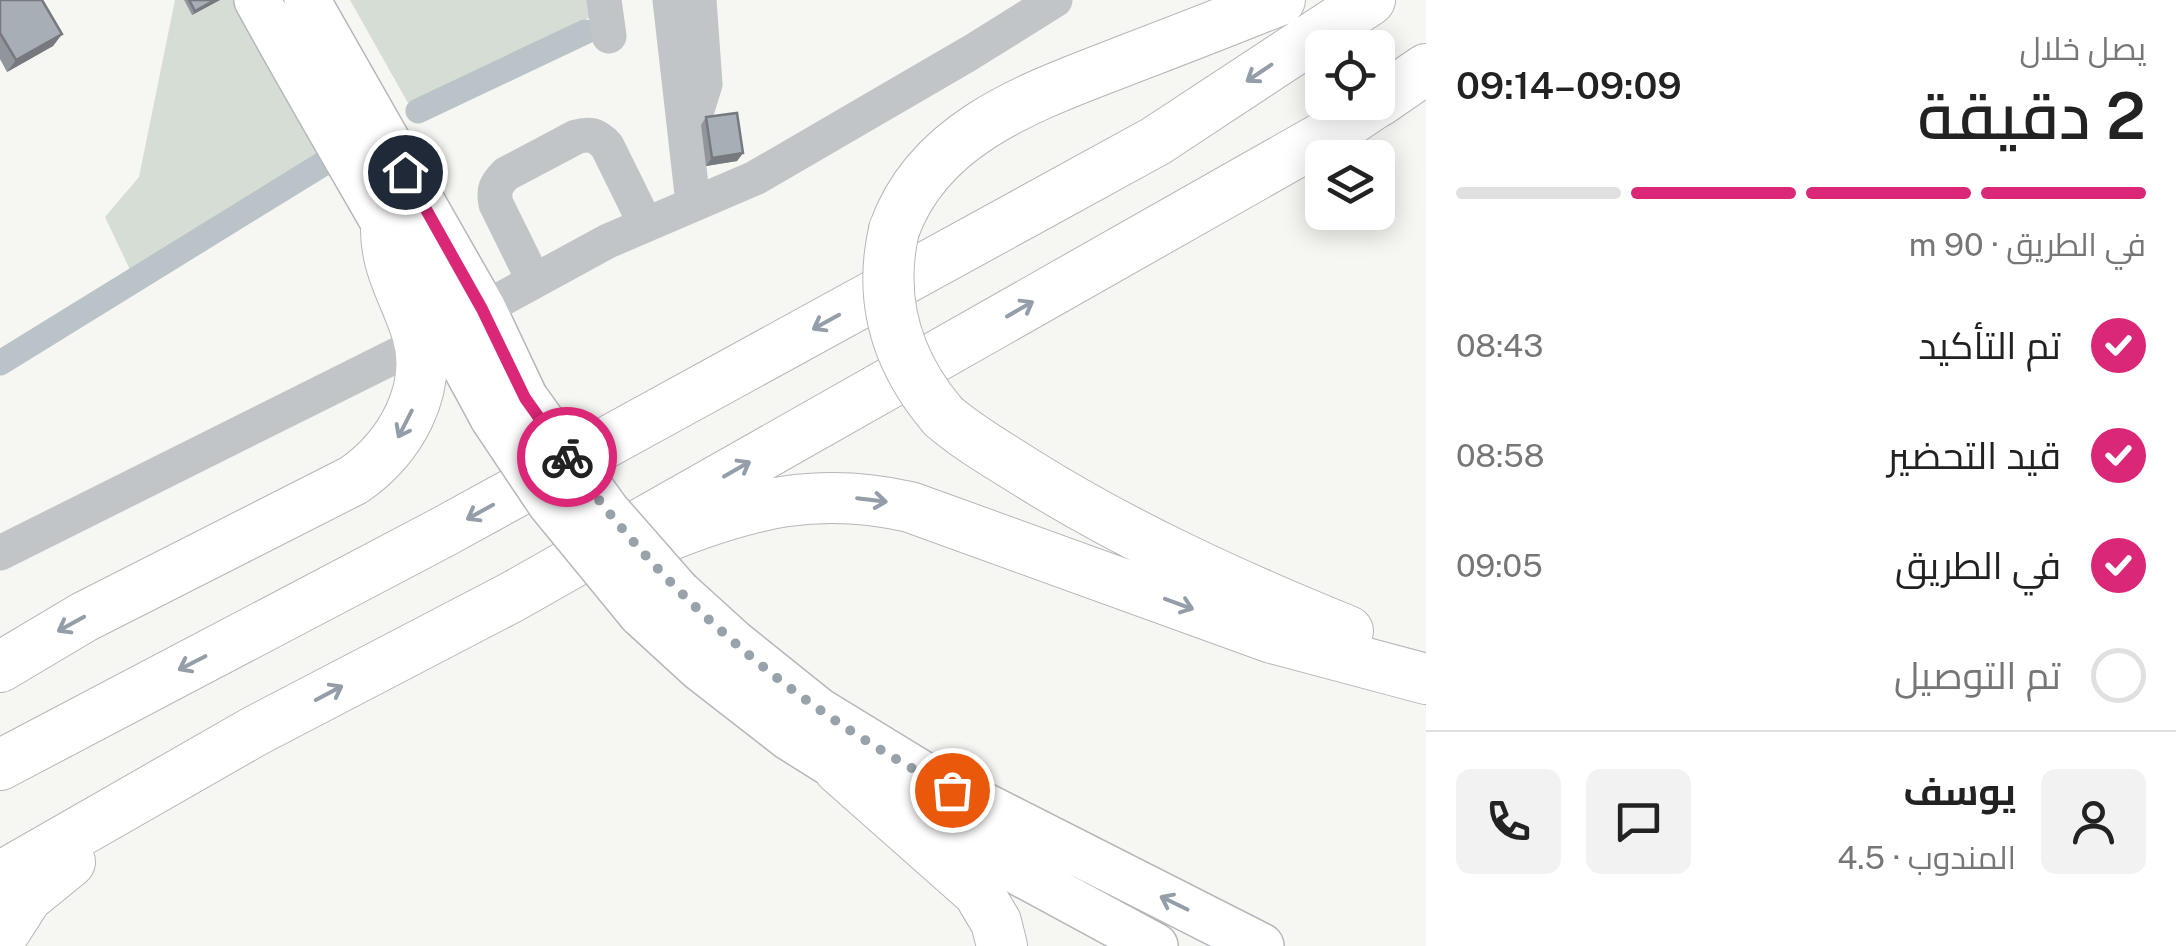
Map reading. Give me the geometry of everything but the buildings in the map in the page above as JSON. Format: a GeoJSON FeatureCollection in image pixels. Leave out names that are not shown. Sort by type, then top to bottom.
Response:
{"type":"FeatureCollection","features":[{"type":"Feature","properties":{"kind":"highway"},"geometry":{"type":"LineString","coordinates":[[1280,0],[1027,99],[957,142],[930,168],[902,206],[887,276],[893,330],[914,375],[943,416],[1054,490],[1182,559],[1356,634],[1426,656]]}},
{"type":"Feature","properties":{"kind":"highway"},"geometry":{"type":"LineString","coordinates":[[0,765],[443,532],[1139,151],[1370,0]]}},
{"type":"Feature","properties":{"kind":"highway"},"geometry":{"type":"LineString","coordinates":[[1395,90],[1426,70]]}},
{"type":"Feature","properties":{"kind":"highway"},"geometry":{"type":"LineString","coordinates":[[0,878],[256,731],[512,597],[1350,120]]}},
{"type":"Feature","properties":{"kind":"highway"},"geometry":{"type":"LineString","coordinates":[[0,667],[84,617],[354,480],[389,451],[412,412],[418,390],[449,327],[388,260],[386,230]]}},
{"type":"Feature","properties":{"kind":"highway"},"geometry":{"type":"LineString","coordinates":[[512,597],[730,514],[818,496],[852,498],[910,507],[1272,638],[1426,679]]}},
{"type":"Feature","properties":{"kind":"highway"},"geometry":{"type":"LineString","coordinates":[[0,939],[28,897],[56,872],[188,783],[256,731]]}},
{"type":"Feature","properties":{"kind":"highway"},"geometry":{"type":"LineString","coordinates":[[839,769],[978,892],[996,922],[1002,946]]}},
{"type":"Feature","properties":{"kind":"main road"},"geometry":{"type":"LineString","coordinates":[[308,0],[449,327],[509,408],[550,504],[659,603],[745,704],[790,738],[914,815],[1155,946]]}},
{"type":"Feature","properties":{"kind":"main road"},"geometry":{"type":"LineString","coordinates":[[267,4],[386,230]]}},
{"type":"Feature","properties":{"kind":"main road"},"geometry":{"type":"LineString","coordinates":[[659,603],[732,642],[819,711],[922,774],[1261,946]]}},
{"type":"Feature","properties":{"kind":"street"},"geometry":{"type":"LineString","coordinates":[[604,0],[608,36]]}},
{"type":"Feature","properties":{"kind":"street"},"geometry":{"type":"LineString","coordinates":[[670,0],[693,203]]}},
{"type":"Feature","properties":{"kind":"street"},"geometry":{"type":"LineString","coordinates":[[688,140],[704,84],[699,0]]}},
{"type":"Feature","properties":{"kind":"street"},"geometry":{"type":"LineString","coordinates":[[0,554],[449,327],[645,223],[754,178],[1055,0]]}},
{"type":"Feature","properties":{"kind":"street"},"geometry":{"type":"LineString","coordinates":[[534,281],[496,204],[494,192],[506,174],[576,138],[588,134],[599,137],[645,223]]}},
{"type":"Feature","properties":{"kind":"shaded area"},"geometry":{"type":"Polygon","coordinates":[[[175,0],[184,0],[192,15],[220,0],[244,0],[326,154],[132,274],[105,217],[139,177],[175,0]]]}},
{"type":"Feature","properties":{"kind":"shaded area"},"geometry":{"type":"Polygon","coordinates":[[[350,0],[589,0],[595,15],[408,103],[350,0]]]}},
{"type":"Feature","properties":{"kind":"waterway"},"geometry":{"type":"LineString","coordinates":[[418,111],[585,32]]}},
{"type":"Feature","properties":{"kind":"waterway"},"geometry":{"type":"LineString","coordinates":[[0,363],[326,162]]}},
{"type":"Feature","properties":{"kind":"way so far"},"geometry":{"type":"LineString","coordinates":[[567,457],[678,592],[732,642],[819,711],[952,790]]}},
{"type":"Feature","properties":{"kind":"route"},"geometry":{"type":"LineString","coordinates":[[405,172],[482,309],[525,398],[567,457]]}}]}
